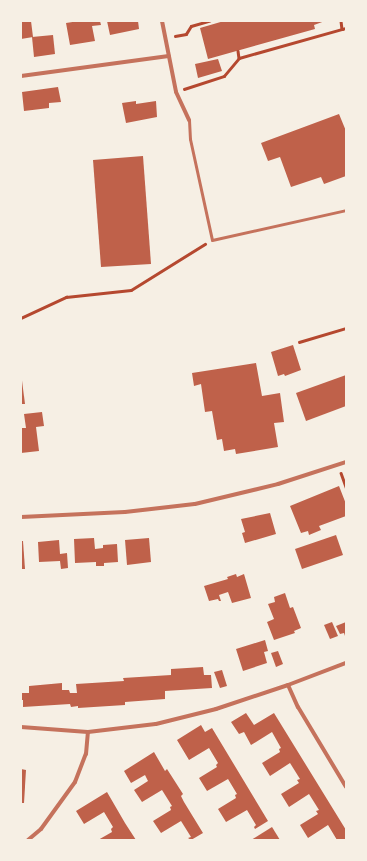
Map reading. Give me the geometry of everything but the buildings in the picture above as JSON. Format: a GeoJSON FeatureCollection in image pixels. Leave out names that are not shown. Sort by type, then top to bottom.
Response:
{"type":"FeatureCollection","features":[{"type":"Feature","properties":{"kind":"street"},"geometry":{"type":"LineString","coordinates":[[162,21],[176,92],[189,120]]}},
{"type":"Feature","properties":{"kind":"street"},"geometry":{"type":"LineString","coordinates":[[21,76],[169,56]]}},
{"type":"Feature","properties":{"kind":"street"},"geometry":{"type":"LineString","coordinates":[[21,517],[125,512],[195,504],[278,484],[346,462]]}},
{"type":"Feature","properties":{"kind":"street"},"geometry":{"type":"LineString","coordinates":[[21,727],[88,732],[156,724],[181,718],[288,685],[346,663]]}},
{"type":"Feature","properties":{"kind":"street"},"geometry":{"type":"LineString","coordinates":[[288,685],[298,707],[346,787]]}},
{"type":"Feature","properties":{"kind":"street"},"geometry":{"type":"LineString","coordinates":[[28,840],[41,829],[75,782],[86,754],[88,732]]}},
{"type":"Feature","properties":{"kind":"lane"},"geometry":{"type":"LineString","coordinates":[[189,120],[190,139],[212,240],[346,210]]}},
{"type":"Feature","properties":{"kind":"path"},"geometry":{"type":"LineString","coordinates":[[166,38],[186,34],[191,26],[210,21]]}},
{"type":"Feature","properties":{"kind":"path"},"geometry":{"type":"LineString","coordinates":[[176,92],[224,76],[239,58],[344,29],[341,21]]}},
{"type":"Feature","properties":{"kind":"path"},"geometry":{"type":"LineString","coordinates":[[238,51],[239,58]]}},
{"type":"Feature","properties":{"kind":"path"},"geometry":{"type":"LineString","coordinates":[[21,318],[66,297],[131,290],[212,240]]}},
{"type":"Feature","properties":{"kind":"path"},"geometry":{"type":"LineString","coordinates":[[299,342],[346,328]]}}]}
